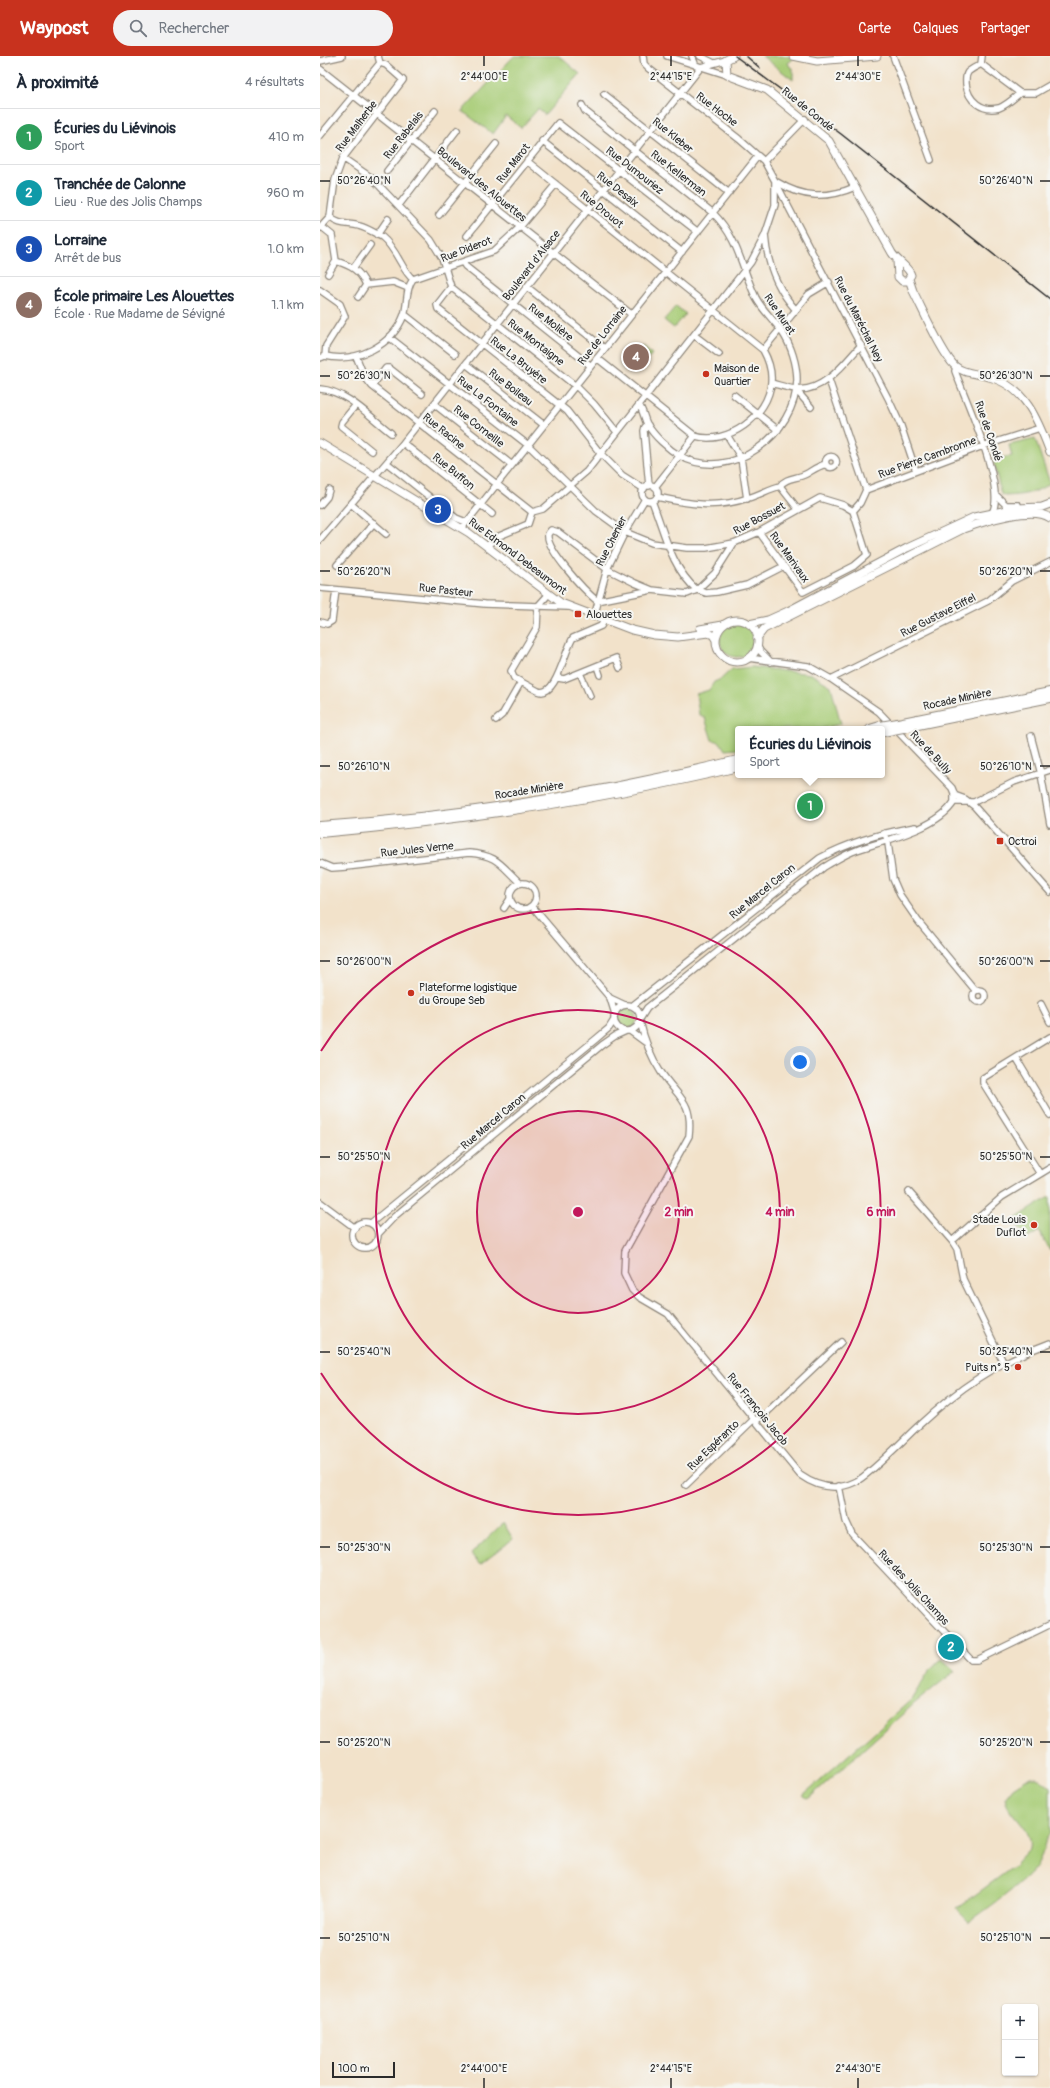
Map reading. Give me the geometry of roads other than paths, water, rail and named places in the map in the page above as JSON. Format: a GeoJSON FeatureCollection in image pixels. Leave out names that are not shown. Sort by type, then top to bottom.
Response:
{"type":"FeatureCollection","features":[{"type":"Feature","properties":{"kind":"highway","name":"Rocade Minière"},"geometry":{"type":"LineString","coordinates":[[885,729],[1050,691]]}},
{"type":"Feature","properties":{"kind":"highway","name":"Rocade Minière"},"geometry":{"type":"LineString","coordinates":[[900,725],[1050,698]]}},
{"type":"Feature","properties":{"kind":"highway"},"geometry":{"type":"LineString","coordinates":[[1013,705],[1020,707],[1050,704]]}},
{"type":"Feature","properties":{"kind":"highway","name":"Rocade Minière"},"geometry":{"type":"LineString","coordinates":[[320,826],[424,816],[551,798],[641,782],[735,761]]}},
{"type":"Feature","properties":{"kind":"highway","name":"Rocade Minière"},"geometry":{"type":"LineString","coordinates":[[320,832],[418,824],[544,806],[644,788],[735,768]]}},
{"type":"Feature","properties":{"kind":"main road"},"geometry":{"type":"LineString","coordinates":[[793,56],[810,61],[877,56]]}},
{"type":"Feature","properties":{"kind":"main road"},"geometry":{"type":"LineString","coordinates":[[726,75],[729,58]]}},
{"type":"Feature","properties":{"kind":"main road","name":"Rue de Condé"},"geometry":{"type":"LineString","coordinates":[[726,75],[764,88],[805,119],[830,141],[897,261],[906,268]]}},
{"type":"Feature","properties":{"kind":"main road","name":"Rue de Condé"},"geometry":{"type":"LineString","coordinates":[[897,261],[898,271]]}},
{"type":"Feature","properties":{"kind":"main road"},"geometry":{"type":"LineString","coordinates":[[906,268],[910,273],[907,280],[899,279],[898,271],[906,268]]}},
{"type":"Feature","properties":{"kind":"main road","name":"Rue de Condé"},"geometry":{"type":"LineString","coordinates":[[907,280],[949,360],[956,367]]}},
{"type":"Feature","properties":{"kind":"main road"},"geometry":{"type":"LineString","coordinates":[[956,367],[965,372],[990,377],[1011,387],[1025,400],[1040,428],[1050,452]]}},
{"type":"Feature","properties":{"kind":"main road","name":"Rue Edmond Debeaumont"},"geometry":{"type":"LineString","coordinates":[[320,443],[464,525],[487,546],[551,597],[570,607],[632,630],[669,637],[708,633],[713,635],[716,640]]}},
{"type":"Feature","properties":{"kind":"main road"},"geometry":{"type":"LineString","coordinates":[[749,624],[768,620],[788,611],[945,529],[974,517],[1050,504]]}},
{"type":"Feature","properties":{"kind":"main road"},"geometry":{"type":"LineString","coordinates":[[723,625],[716,640],[718,650],[728,660],[738,661],[748,658],[754,652],[757,641],[764,629],[963,528],[989,520],[1018,515],[1043,515],[1050,518]]}},
{"type":"Feature","properties":{"kind":"main road"},"geometry":{"type":"LineString","coordinates":[[669,637],[723,625],[733,620],[744,621],[749,624],[756,632],[757,641]]}},
{"type":"Feature","properties":{"kind":"street"},"geometry":{"type":"LineString","coordinates":[[320,61],[342,56]]}},
{"type":"Feature","properties":{"kind":"street"},"geometry":{"type":"LineString","coordinates":[[320,136],[380,63],[378,56]]}},
{"type":"Feature","properties":{"kind":"street","name":"Rue de Condé"},"geometry":{"type":"LineString","coordinates":[[667,56],[726,75]]}},
{"type":"Feature","properties":{"kind":"street"},"geometry":{"type":"LineString","coordinates":[[692,56],[698,66]]}},
{"type":"Feature","properties":{"kind":"street"},"geometry":{"type":"LineString","coordinates":[[698,66],[700,56],[715,63]]}},
{"type":"Feature","properties":{"kind":"street"},"geometry":{"type":"LineString","coordinates":[[893,56],[931,160]]}},
{"type":"Feature","properties":{"kind":"street"},"geometry":{"type":"LineString","coordinates":[[982,56],[982,64]]}},
{"type":"Feature","properties":{"kind":"street","name":"Rue Hoche"},"geometry":{"type":"LineString","coordinates":[[643,57],[644,64],[739,138],[764,161]]}},
{"type":"Feature","properties":{"kind":"street"},"geometry":{"type":"LineString","coordinates":[[698,66],[715,63],[729,58]]}},
{"type":"Feature","properties":{"kind":"street","name":"Rue Malherbe"},"geometry":{"type":"LineString","coordinates":[[330,217],[335,180],[343,158],[403,80],[386,65],[380,63]]}},
{"type":"Feature","properties":{"kind":"street"},"geometry":{"type":"LineString","coordinates":[[982,64],[1020,93],[1036,93],[1050,85]]}},
{"type":"Feature","properties":{"kind":"street"},"geometry":{"type":"LineString","coordinates":[[982,64],[968,72],[965,79],[969,96],[974,103],[984,108],[1000,108],[1020,93]]}},
{"type":"Feature","properties":{"kind":"street","name":"Boulevard d'Alsace"},"geometry":{"type":"LineString","coordinates":[[320,540],[376,476],[498,324],[587,210],[681,94],[698,66]]}},
{"type":"Feature","properties":{"kind":"street","name":"Boulevard des Alouettes"},"geometry":{"type":"LineString","coordinates":[[320,69],[631,314]]}},
{"type":"Feature","properties":{"kind":"street","name":"Rue Kleber"},"geometry":{"type":"LineString","coordinates":[[604,94],[729,193]]}},
{"type":"Feature","properties":{"kind":"street","name":"Rue Kellerman"},"geometry":{"type":"LineString","coordinates":[[582,105],[585,111],[713,212],[733,237],[746,269]]}},
{"type":"Feature","properties":{"kind":"street","name":"Rue Rabelais"},"geometry":{"type":"LineString","coordinates":[[387,171],[435,111]]}},
{"type":"Feature","properties":{"kind":"street"},"geometry":{"type":"LineString","coordinates":[[764,161],[805,119]]}},
{"type":"Feature","properties":{"kind":"street","name":"Rue Marot"},"geometry":{"type":"LineString","coordinates":[[467,236],[542,141],[556,125],[560,124]]}},
{"type":"Feature","properties":{"kind":"street","name":"Rue Dumouriez"},"geometry":{"type":"LineString","coordinates":[[560,124],[698,232]]}},
{"type":"Feature","properties":{"kind":"street"},"geometry":{"type":"LineString","coordinates":[[399,205],[457,130]]}},
{"type":"Feature","properties":{"kind":"street","name":"Rue Desaix"},"geometry":{"type":"LineString","coordinates":[[542,141],[682,252]]}},
{"type":"Feature","properties":{"kind":"street"},"geometry":{"type":"LineString","coordinates":[[439,215],[496,144]]}},
{"type":"Feature","properties":{"kind":"street","name":"Rue de Lorraine"},"geometry":{"type":"LineString","coordinates":[[464,525],[758,156]]}},
{"type":"Feature","properties":{"kind":"street"},"geometry":{"type":"LineString","coordinates":[[343,158],[372,178],[399,205],[430,240],[442,258],[451,286]]}},
{"type":"Feature","properties":{"kind":"street","name":"Rue Drouot"},"geometry":{"type":"LineString","coordinates":[[527,161],[713,311]]}},
{"type":"Feature","properties":{"kind":"street","name":"Rue du Maréchal Ney"},"geometry":{"type":"LineString","coordinates":[[764,161],[862,345],[901,426],[916,471]]}},
{"type":"Feature","properties":{"kind":"street"},"geometry":{"type":"LineString","coordinates":[[487,546],[497,537],[528,524],[532,512],[542,509],[570,486],[600,453],[639,405],[746,269],[764,235],[775,205],[775,181],[791,190],[813,196],[832,195],[855,187]]}},
{"type":"Feature","properties":{"kind":"street","name":"Rue Diderot"},"geometry":{"type":"LineString","coordinates":[[414,279],[494,251],[520,227],[556,184]]}},
{"type":"Feature","properties":{"kind":"street"},"geometry":{"type":"LineString","coordinates":[[321,290],[342,306],[344,319],[326,346],[322,357],[342,358],[369,352],[382,344],[389,337],[404,314],[408,288],[414,279],[406,274],[393,249],[378,235],[360,226],[338,223],[330,217],[321,227],[332,235],[336,261],[328,274]]}},
{"type":"Feature","properties":{"kind":"street"},"geometry":{"type":"LineString","coordinates":[[378,235],[388,219]]}},
{"type":"Feature","properties":{"kind":"street"},"geometry":{"type":"LineString","coordinates":[[764,235],[770,268],[781,292],[796,310]]}},
{"type":"Feature","properties":{"kind":"street"},"geometry":{"type":"LineString","coordinates":[[354,267],[370,245]]}},
{"type":"Feature","properties":{"kind":"street"},"geometry":{"type":"LineString","coordinates":[[336,261],[354,267],[362,275],[366,285]]}},
{"type":"Feature","properties":{"kind":"street","name":"Rue Molière"},"geometry":{"type":"LineString","coordinates":[[463,262],[465,266],[591,366]]}},
{"type":"Feature","properties":{"kind":"street","name":"Rue Murat"},"geometry":{"type":"LineString","coordinates":[[639,405],[648,425],[661,441],[680,456],[700,462],[711,463],[741,458],[754,452],[778,430],[790,411],[796,390],[797,380],[794,358],[780,330],[759,303],[746,269]]}},
{"type":"Feature","properties":{"kind":"street"},"geometry":{"type":"LineString","coordinates":[[358,297],[366,285],[393,282],[408,288]]}},
{"type":"Feature","properties":{"kind":"street"},"geometry":{"type":"LineString","coordinates":[[763,350],[809,294],[829,282]]}},
{"type":"Feature","properties":{"kind":"street","name":"Rue Montaigne"},"geometry":{"type":"LineString","coordinates":[[451,286],[575,386],[594,404],[617,432]]}},
{"type":"Feature","properties":{"kind":"street","name":"Rue La Bruyére"},"geometry":{"type":"LineString","coordinates":[[451,286],[436,307],[560,405],[574,419],[600,453],[622,475],[649,487]]}},
{"type":"Feature","properties":{"kind":"street"},"geometry":{"type":"LineString","coordinates":[[527,287],[604,348]]}},
{"type":"Feature","properties":{"kind":"street"},"geometry":{"type":"LineString","coordinates":[[597,358],[695,436],[711,438],[727,435],[742,427],[756,414],[769,393],[771,383],[767,357],[763,350],[713,311]]}},
{"type":"Feature","properties":{"kind":"street"},"geometry":{"type":"LineString","coordinates":[[404,314],[455,354]]}},
{"type":"Feature","properties":{"kind":"street"},"geometry":{"type":"LineString","coordinates":[[694,335],[719,354]]}},
{"type":"Feature","properties":{"kind":"street","name":"Rue La Fontaine"},"geometry":{"type":"LineString","coordinates":[[389,337],[528,445],[570,486]]}},
{"type":"Feature","properties":{"kind":"street"},"geometry":{"type":"LineString","coordinates":[[771,383],[796,390],[804,389],[829,380],[862,345]]}},
{"type":"Feature","properties":{"kind":"street","name":"Rue Racine"},"geometry":{"type":"LineString","coordinates":[[356,356],[364,376],[372,386],[532,512]]}},
{"type":"Feature","properties":{"kind":"street","name":"Rue Boileau"},"geometry":{"type":"LineString","coordinates":[[466,364],[544,425]]}},
{"type":"Feature","properties":{"kind":"street","name":"Rue de Condé"},"geometry":{"type":"LineString","coordinates":[[956,367],[955,371],[983,446],[997,495]]}},
{"type":"Feature","properties":{"kind":"street"},"geometry":{"type":"LineString","coordinates":[[372,386],[386,368],[389,368],[422,394]]}},
{"type":"Feature","properties":{"kind":"street"},"geometry":{"type":"LineString","coordinates":[[829,380],[866,490],[860,503],[853,511]]}},
{"type":"Feature","properties":{"kind":"street"},"geometry":{"type":"LineString","coordinates":[[320,389],[336,393],[390,433]]}},
{"type":"Feature","properties":{"kind":"street"},"geometry":{"type":"LineString","coordinates":[[796,390],[811,408]]}},
{"type":"Feature","properties":{"kind":"street"},"geometry":{"type":"LineString","coordinates":[[734,395],[778,430]]}},
{"type":"Feature","properties":{"kind":"street","name":"Rue Corneille"},"geometry":{"type":"LineString","coordinates":[[434,404],[512,465]]}},
{"type":"Feature","properties":{"kind":"street"},"geometry":{"type":"LineString","coordinates":[[355,406],[342,422],[341,426],[372,451]]}},
{"type":"Feature","properties":{"kind":"street"},"geometry":{"type":"LineString","coordinates":[[648,425],[645,427],[644,431],[649,487]]}},
{"type":"Feature","properties":{"kind":"street","name":"Rue Pierre Cambronne"},"geometry":{"type":"LineString","coordinates":[[866,490],[983,446],[1040,428]]}},
{"type":"Feature","properties":{"kind":"street"},"geometry":{"type":"LineString","coordinates":[[727,435],[741,458],[747,499]]}},
{"type":"Feature","properties":{"kind":"street"},"geometry":{"type":"LineString","coordinates":[[652,501],[645,499],[643,496],[649,487],[680,456],[695,436]]}},
{"type":"Feature","properties":{"kind":"street","name":"Rue Buffon"},"geometry":{"type":"LineString","coordinates":[[403,443],[492,514]]}},
{"type":"Feature","properties":{"kind":"street"},"geometry":{"type":"LineString","coordinates":[[386,463],[464,525]]}},
{"type":"Feature","properties":{"kind":"street"},"geometry":{"type":"LineString","coordinates":[[657,497],[680,503],[704,505],[747,499],[780,486],[786,480],[804,475],[826,464]]}},
{"type":"Feature","properties":{"kind":"street","name":"Rue Bossuet"},"geometry":{"type":"LineString","coordinates":[[570,486],[596,511],[625,532],[652,543],[668,546],[706,548],[734,543],[759,532],[820,498],[842,505],[853,511]]}},
{"type":"Feature","properties":{"kind":"street"},"geometry":{"type":"LineString","coordinates":[[780,486],[798,509]]}},
{"type":"Feature","properties":{"kind":"street"},"geometry":{"type":"LineString","coordinates":[[649,487],[658,492],[657,497],[652,501]]}},
{"type":"Feature","properties":{"kind":"street"},"geometry":{"type":"LineString","coordinates":[[320,504],[327,497],[328,490]]}},
{"type":"Feature","properties":{"kind":"street"},"geometry":{"type":"LineString","coordinates":[[997,495],[1006,505],[1022,505],[1032,507]]}},
{"type":"Feature","properties":{"kind":"street"},"geometry":{"type":"LineString","coordinates":[[992,513],[996,505],[997,495]]}},
{"type":"Feature","properties":{"kind":"street","name":"Rue Chenier"},"geometry":{"type":"LineString","coordinates":[[594,617],[597,601],[607,569],[625,532],[645,499]]}},
{"type":"Feature","properties":{"kind":"street"},"geometry":{"type":"LineString","coordinates":[[652,501],[668,546],[689,583],[697,590],[706,593],[735,588],[759,580],[784,566]]}},
{"type":"Feature","properties":{"kind":"street"},"geometry":{"type":"LineString","coordinates":[[351,504],[386,534]]}},
{"type":"Feature","properties":{"kind":"street","name":"Rue Marivaux"},"geometry":{"type":"LineString","coordinates":[[759,532],[803,592],[854,566],[867,555],[853,511]]}},
{"type":"Feature","properties":{"kind":"street"},"geometry":{"type":"LineString","coordinates":[[337,565],[374,523]]}},
{"type":"Feature","properties":{"kind":"street"},"geometry":{"type":"LineString","coordinates":[[652,590],[597,601],[577,582],[559,557],[547,538],[549,532],[558,532],[607,569],[635,583],[652,590],[687,594],[697,590],[714,573],[734,543]]}},
{"type":"Feature","properties":{"kind":"street","name":"Rue Gustave Eiffel"},"geometry":{"type":"LineString","coordinates":[[831,679],[988,601],[1012,581],[1050,562]]}},
{"type":"Feature","properties":{"kind":"street","name":"Rue Pasteur"},"geometry":{"type":"LineString","coordinates":[[320,588],[485,604],[570,607]]}},
{"type":"Feature","properties":{"kind":"street"},"geometry":{"type":"LineString","coordinates":[[320,622],[327,624],[332,621],[336,590]]}},
{"type":"Feature","properties":{"kind":"street"},"geometry":{"type":"LineString","coordinates":[[551,597],[538,606],[537,627],[511,671],[512,676],[541,693],[549,690],[558,678],[558,671],[573,638],[601,626],[604,620]]}},
{"type":"Feature","properties":{"kind":"street"},"geometry":{"type":"LineString","coordinates":[[548,606],[551,597]]}},
{"type":"Feature","properties":{"kind":"street"},"geometry":{"type":"LineString","coordinates":[[757,641],[760,651],[771,662]]}},
{"type":"Feature","properties":{"kind":"street"},"geometry":{"type":"LineString","coordinates":[[558,678],[564,679],[616,658],[620,668]]}},
{"type":"Feature","properties":{"kind":"street","name":"Rue de Bully"},"geometry":{"type":"LineString","coordinates":[[748,658],[808,666],[831,679],[879,712],[952,788],[954,795],[965,798],[970,803],[1050,892]]}},
{"type":"Feature","properties":{"kind":"street"},"geometry":{"type":"LineString","coordinates":[[597,666],[600,675]]}},
{"type":"Feature","properties":{"kind":"street"},"geometry":{"type":"LineString","coordinates":[[580,673],[590,696]]}},
{"type":"Feature","properties":{"kind":"street"},"geometry":{"type":"LineString","coordinates":[[496,720],[502,715],[521,682]]}},
{"type":"Feature","properties":{"kind":"street"},"geometry":{"type":"LineString","coordinates":[[1031,736],[1050,824]]}},
{"type":"Feature","properties":{"kind":"street"},"geometry":{"type":"LineString","coordinates":[[954,795],[954,802],[970,803],[1004,786],[1040,772],[1050,770]]}},
{"type":"Feature","properties":{"kind":"street","name":"Rue Marcel Caron"},"geometry":{"type":"LineString","coordinates":[[640,1020],[647,1008],[824,867],[850,853],[887,841],[942,817],[954,802]]}},
{"type":"Feature","properties":{"kind":"street","name":"Rue Marcel Caron"},"geometry":{"type":"LineString","coordinates":[[632,1006],[820,858],[850,843],[884,833],[921,826]]}},
{"type":"Feature","properties":{"kind":"street"},"geometry":{"type":"LineString","coordinates":[[884,833],[887,841],[893,879],[900,895],[918,921],[975,990]]}},
{"type":"Feature","properties":{"kind":"street","name":"Rue Jules Verne"},"geometry":{"type":"LineString","coordinates":[[320,863],[332,868],[469,853],[486,854],[502,864],[519,882]]}},
{"type":"Feature","properties":{"kind":"street"},"geometry":{"type":"LineString","coordinates":[[820,858],[824,867]]}},
{"type":"Feature","properties":{"kind":"street"},"geometry":{"type":"LineString","coordinates":[[510,873],[513,886],[510,899],[504,908],[515,906],[524,909],[532,906],[536,898],[534,889],[527,884],[519,882],[513,886]]}},
{"type":"Feature","properties":{"kind":"street"},"geometry":{"type":"LineString","coordinates":[[510,899],[515,906]]}},
{"type":"Feature","properties":{"kind":"street"},"geometry":{"type":"LineString","coordinates":[[532,906],[610,998],[624,1005],[632,1006],[637,1010],[646,1042]]}},
{"type":"Feature","properties":{"kind":"street"},"geometry":{"type":"LineString","coordinates":[[610,998],[614,1017],[620,1029],[628,1031],[646,1042]]}},
{"type":"Feature","properties":{"kind":"street"},"geometry":{"type":"LineString","coordinates":[[1041,1004],[1050,1022]]}},
{"type":"Feature","properties":{"kind":"street"},"geometry":{"type":"LineString","coordinates":[[614,1017],[618,1008],[624,1005]]}},
{"type":"Feature","properties":{"kind":"street","name":"Rue Marcel Caron"},"geometry":{"type":"LineString","coordinates":[[371,1223],[609,1028],[614,1017]]}},
{"type":"Feature","properties":{"kind":"street"},"geometry":{"type":"LineString","coordinates":[[628,1031],[636,1028],[640,1020]]}},
{"type":"Feature","properties":{"kind":"street","name":"Rue Marcel Caron"},"geometry":{"type":"LineString","coordinates":[[378,1234],[395,1216],[513,1117],[602,1045],[615,1036],[628,1031]]}},
{"type":"Feature","properties":{"kind":"street"},"geometry":{"type":"LineString","coordinates":[[1040,1174],[984,1083],[983,1078],[1050,1037]]}},
{"type":"Feature","properties":{"kind":"street","name":"Rue François Jacob"},"geometry":{"type":"LineString","coordinates":[[646,1042],[661,1072],[686,1105],[691,1121],[689,1136],[625,1249],[624,1273],[628,1284],[639,1297],[668,1314],[800,1476],[811,1483],[823,1486],[839,1486],[857,1481],[948,1398],[965,1385],[1003,1362],[1050,1343]]}},
{"type":"Feature","properties":{"kind":"street"},"geometry":{"type":"LineString","coordinates":[[1016,1058],[1050,1115]]}},
{"type":"Feature","properties":{"kind":"street"},"geometry":{"type":"LineString","coordinates":[[952,1241],[1002,1198],[1050,1168]]}},
{"type":"Feature","properties":{"kind":"street"},"geometry":{"type":"LineString","coordinates":[[909,1192],[952,1241],[957,1249],[963,1279],[1003,1362]]}},
{"type":"Feature","properties":{"kind":"street"},"geometry":{"type":"LineString","coordinates":[[320,1202],[355,1228]]}},
{"type":"Feature","properties":{"kind":"street"},"geometry":{"type":"LineString","coordinates":[[362,1223],[371,1223],[376,1226],[378,1234],[377,1241],[374,1246],[364,1249],[354,1243],[352,1238],[355,1228],[362,1223]]}},
{"type":"Feature","properties":{"kind":"street","name":"Rue Espéranto"},"geometry":{"type":"LineString","coordinates":[[686,1485],[754,1420],[757,1420],[764,1415],[841,1342]]}},
{"type":"Feature","properties":{"kind":"street","name":"Rue des Jolis Champs"},"geometry":{"type":"LineString","coordinates":[[839,1486],[846,1521],[852,1534],[971,1660],[977,1660],[1049,1625]]}},
{"type":"Feature","properties":{"kind":"railway"},"geometry":{"type":"LineString","coordinates":[[735,56],[841,134],[1050,299]]}},
{"type":"Feature","properties":{"kind":"railway"},"geometry":{"type":"LineString","coordinates":[[746,56],[760,68]]}},
{"type":"Feature","properties":{"kind":"place","name":"École primaire Les Alouettes"},"geometry":{"type":"Point","coordinates":[636,357]}},
{"type":"Feature","properties":{"kind":"place","name":"Maison de Quartier"},"geometry":{"type":"Point","coordinates":[706,374]}},
{"type":"Feature","properties":{"kind":"place","name":"Lorraine"},"geometry":{"type":"Point","coordinates":[438,510]}},
{"type":"Feature","properties":{"kind":"place","name":"Alouettes"},"geometry":{"type":"Point","coordinates":[578,614]}},
{"type":"Feature","properties":{"kind":"place","name":"Écuries du Liévinois"},"geometry":{"type":"Point","coordinates":[810,806]}},
{"type":"Feature","properties":{"kind":"place","name":"Octroi"},"geometry":{"type":"Point","coordinates":[1000,841]}},
{"type":"Feature","properties":{"kind":"place","name":"Plateforme logistique du Groupe Seb"},"geometry":{"type":"Point","coordinates":[411,993]}},
{"type":"Feature","properties":{"kind":"place","name":"Stade Louis Duflot"},"geometry":{"type":"Point","coordinates":[1034,1225]}},
{"type":"Feature","properties":{"kind":"place","name":"Puits n° 5"},"geometry":{"type":"Point","coordinates":[1018,1367]}},
{"type":"Feature","properties":{"kind":"place","name":"Tranchée de Calonne"},"geometry":{"type":"Point","coordinates":[951,1647]}}]}
